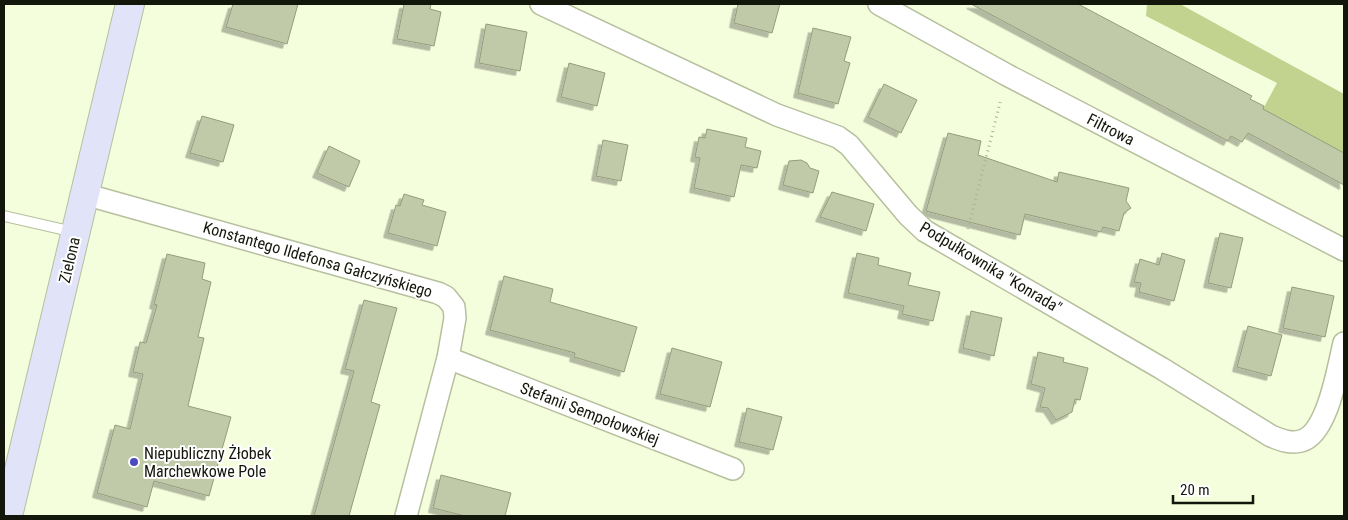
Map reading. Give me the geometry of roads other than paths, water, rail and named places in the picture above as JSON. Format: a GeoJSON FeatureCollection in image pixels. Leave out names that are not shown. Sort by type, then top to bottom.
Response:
{"type":"FeatureCollection","features":[{"type":"Feature","properties":{"kind":"main road","name":"Zielona"},"geometry":{"type":"LineString","coordinates":[[8,516],[130,4]]}},
{"type":"Feature","properties":{"kind":"street","name":"Podpułkownika \"Konrada\""},"geometry":{"type":"LineString","coordinates":[[540,4],[777,115],[838,138],[849,145],[908,216],[925,230],[1161,368],[1271,436],[1287,442],[1303,441],[1314,433],[1323,420],[1344,343]]}},
{"type":"Feature","properties":{"kind":"street","name":"Filtrowa"},"geometry":{"type":"LineString","coordinates":[[880,4],[1007,74],[1344,250]]}},
{"type":"Feature","properties":{"kind":"street","name":"Konstantego Ildefonsa Gałczyńskiego"},"geometry":{"type":"LineString","coordinates":[[84,194],[438,293],[446,297],[454,307],[455,318],[448,358],[406,516]]}},
{"type":"Feature","properties":{"kind":"street","name":"Stefanii Sempołowskiej"},"geometry":{"type":"LineString","coordinates":[[448,358],[733,469]]}},
{"type":"Feature","properties":{"kind":"lane"},"geometry":{"type":"LineString","coordinates":[[4,216],[75,232]]}},
{"type":"Feature","properties":{"kind":"place","name":"Niepubliczny Żłobek Marchewkowe Pole"},"geometry":{"type":"Point","coordinates":[134,462]}}]}
